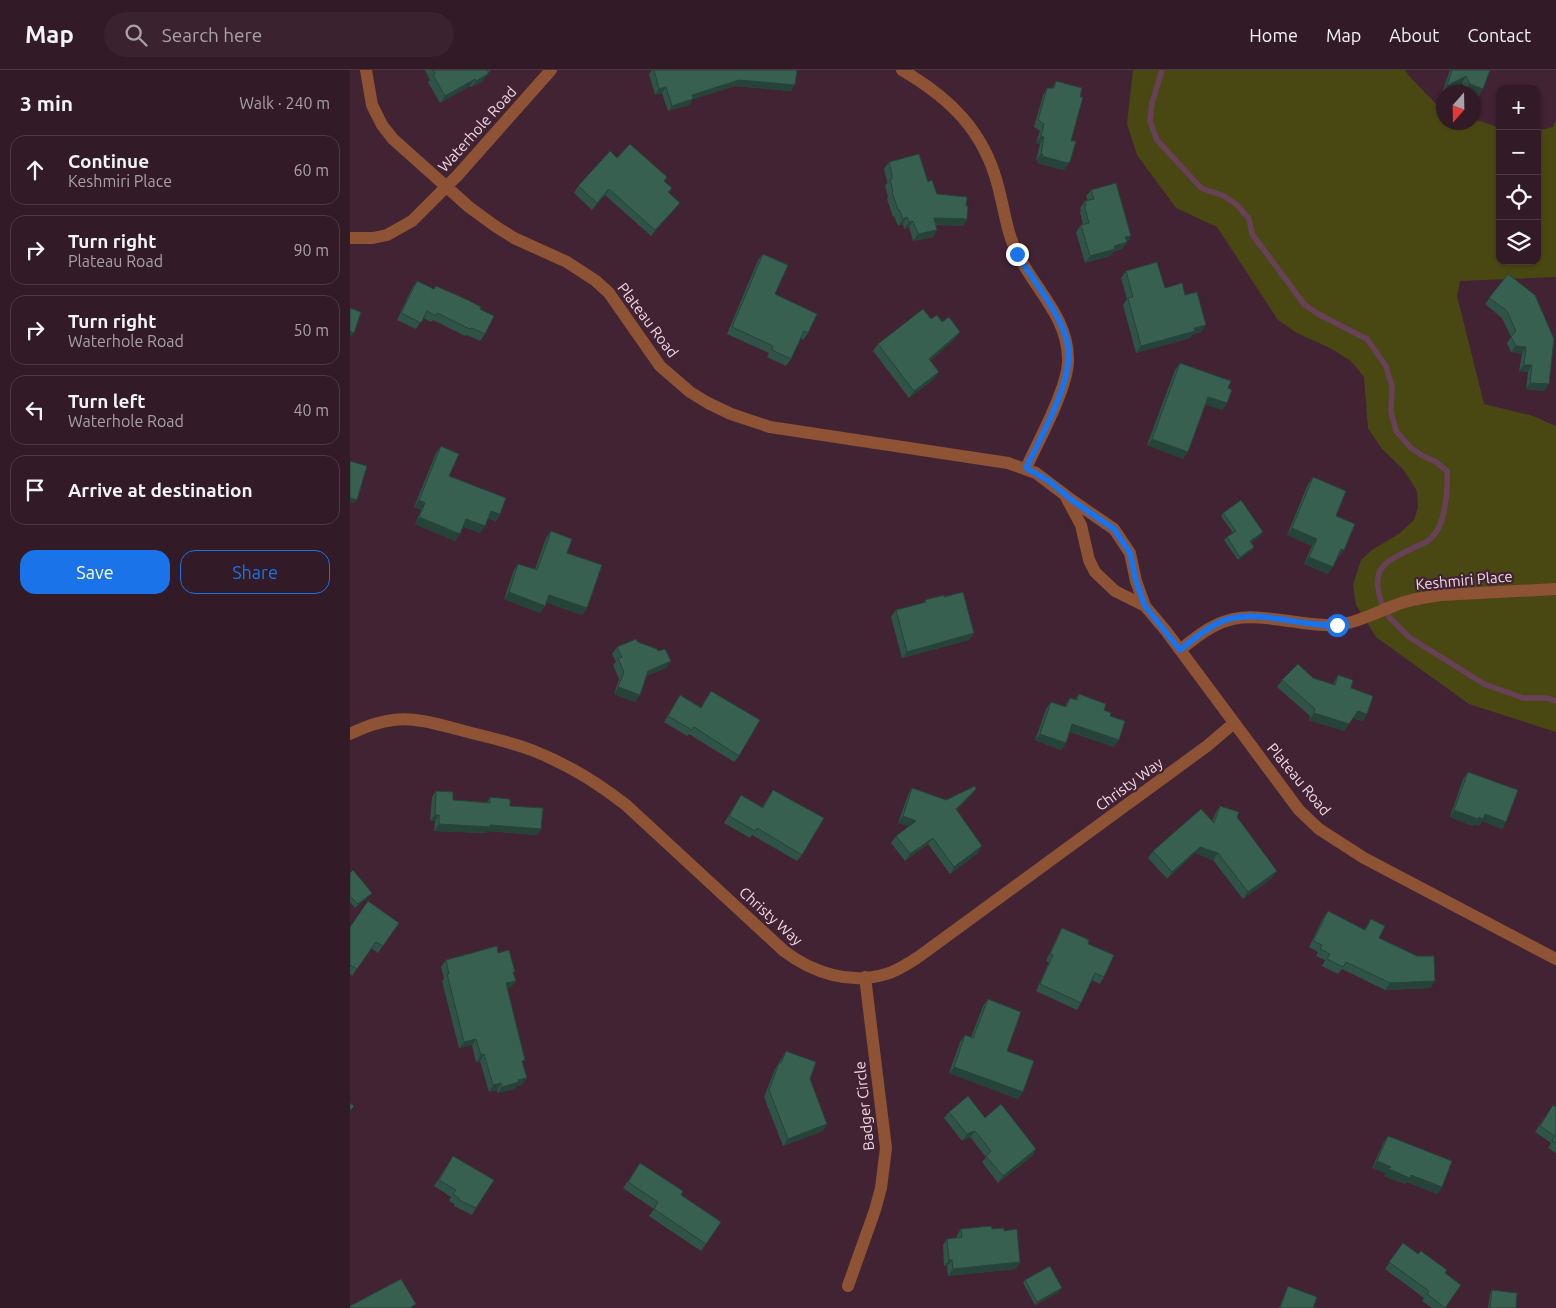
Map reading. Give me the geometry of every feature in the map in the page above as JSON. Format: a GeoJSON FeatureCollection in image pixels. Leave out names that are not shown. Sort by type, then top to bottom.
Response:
{"type":"FeatureCollection","features":[{"type":"Feature","properties":{"kind":"street","name":"Plateau Road"},"geometry":{"type":"LineString","coordinates":[[366,70],[372,105],[382,125],[393,139],[476,212],[514,238],[567,262],[596,280],[609,293],[660,366],[690,392],[723,411],[770,427],[979,458],[1026,468],[1049,481],[1064,495],[1114,529],[1130,553],[1136,581],[1145,606],[1299,810],[1319,829],[1364,858],[1556,959]]}},
{"type":"Feature","properties":{"kind":"street","name":"Waterhole Road"},"geometry":{"type":"LineString","coordinates":[[350,238],[373,238],[387,235],[412,221],[458,176],[551,70]]}},
{"type":"Feature","properties":{"kind":"street"},"geometry":{"type":"LineString","coordinates":[[906,71],[946,100],[971,127],[980,142],[989,159],[996,179],[1011,239],[1017,254],[1056,314],[1068,346],[1068,362],[1059,397],[1026,468]]}},
{"type":"Feature","properties":{"kind":"street","name":"Plateau Road"},"geometry":{"type":"LineString","coordinates":[[1064,495],[1081,525],[1089,560],[1095,572],[1116,591],[1145,606]]}},
{"type":"Feature","properties":{"kind":"street","name":"Keshmiri Place"},"geometry":{"type":"LineString","coordinates":[[1180,650],[1212,626],[1230,619],[1242,617],[1254,616],[1315,625],[1337,625],[1352,622],[1396,605],[1441,595],[1556,589]]}},
{"type":"Feature","properties":{"kind":"street","name":"Christy Way"},"geometry":{"type":"LineString","coordinates":[[350,734],[376,723],[414,719],[506,742],[557,761],[606,790],[626,805],[784,951],[814,970],[850,978],[886,974],[923,954],[1207,746],[1234,723]]}},
{"type":"Feature","properties":{"kind":"street","name":"Badger Circle"},"geometry":{"type":"LineString","coordinates":[[848,1286],[875,1210],[881,1188],[886,1148],[865,977]]}},
{"type":"Feature","properties":{"kind":"shaded area"},"geometry":{"type":"Polygon","coordinates":[[[1133,70],[1405,70],[1436,104],[1436,130],[1481,130],[1481,121],[1496,127],[1496,265],[1541,265],[1541,130],[1553,127],[1556,120],[1556,277],[1460,281],[1457,296],[1484,404],[1533,416],[1556,426],[1556,732],[1469,704],[1376,637],[1356,605],[1353,585],[1361,560],[1372,550],[1400,533],[1414,520],[1418,508],[1417,491],[1403,469],[1382,449],[1368,428],[1364,377],[1351,361],[1330,348],[1297,333],[1278,320],[1217,227],[1176,208],[1137,155],[1127,124],[1133,70]]]}},
{"type":"Feature","properties":{"kind":"building"},"geometry":{"type":"Polygon","coordinates":[[[433,70],[488,70],[488,74],[445,96],[433,75],[435,74],[433,70]]]}},
{"type":"Feature","properties":{"kind":"building"},"geometry":{"type":"Polygon","coordinates":[[[654,70],[797,70],[795,85],[739,80],[692,95],[693,99],[672,106],[666,87],[659,89],[654,70]]]}},
{"type":"Feature","properties":{"kind":"building"},"geometry":{"type":"Polygon","coordinates":[[[1452,70],[1490,70],[1483,89],[1481,85],[1470,84],[1466,76],[1447,85],[1452,70]]]}},
{"type":"Feature","properties":{"kind":"building"},"geometry":{"type":"Polygon","coordinates":[[[1056,81],[1082,88],[1080,97],[1083,97],[1071,141],[1076,141],[1070,162],[1067,163],[1042,156],[1043,154],[1041,154],[1044,137],[1041,136],[1044,124],[1038,120],[1047,88],[1054,88],[1056,81]]]}},
{"type":"Feature","properties":{"kind":"building"},"geometry":{"type":"Polygon","coordinates":[[[630,144],[667,177],[664,181],[672,188],[668,192],[680,203],[655,230],[609,189],[597,203],[578,186],[610,151],[617,158],[630,144]]]}},
{"type":"Feature","properties":{"kind":"building"},"geometry":{"type":"Polygon","coordinates":[[[919,154],[928,182],[932,180],[937,194],[967,197],[967,219],[934,218],[937,230],[918,234],[913,221],[909,222],[907,217],[903,219],[892,192],[890,179],[892,179],[892,174],[889,162],[919,154]]]}},
{"type":"Feature","properties":{"kind":"building"},"geometry":{"type":"Polygon","coordinates":[[[1116,183],[1131,236],[1125,237],[1127,242],[1114,246],[1115,249],[1090,256],[1081,225],[1089,223],[1084,205],[1086,205],[1085,201],[1094,199],[1091,190],[1116,183]]]}},
{"type":"Feature","properties":{"kind":"building"},"geometry":{"type":"Polygon","coordinates":[[[763,254],[788,265],[775,294],[817,314],[808,333],[804,331],[791,359],[772,350],[773,346],[732,327],[763,254]]]}},
{"type":"Feature","properties":{"kind":"building"},"geometry":{"type":"Polygon","coordinates":[[[1157,262],[1165,288],[1182,283],[1185,295],[1197,292],[1206,325],[1194,328],[1195,331],[1141,346],[1128,298],[1133,297],[1126,271],[1157,262]]]}},
{"type":"Feature","properties":{"kind":"building"},"geometry":{"type":"Polygon","coordinates":[[[1508,274],[1535,295],[1554,339],[1549,384],[1530,383],[1532,365],[1524,365],[1526,347],[1516,346],[1511,337],[1516,331],[1507,311],[1489,298],[1508,274]]]}},
{"type":"Feature","properties":{"kind":"building"},"geometry":{"type":"Polygon","coordinates":[[[417,281],[434,289],[436,286],[468,300],[494,316],[485,334],[437,313],[436,316],[427,311],[421,323],[401,313],[417,281]]]}},
{"type":"Feature","properties":{"kind":"building"},"geometry":{"type":"Polygon","coordinates":[[[350,308],[361,312],[354,333],[350,331],[350,308]]]}},
{"type":"Feature","properties":{"kind":"building"},"geometry":{"type":"Polygon","coordinates":[[[923,309],[931,319],[937,315],[942,322],[949,317],[960,332],[929,359],[939,372],[914,391],[878,344],[923,309]]]}},
{"type":"Feature","properties":{"kind":"building"},"geometry":{"type":"Polygon","coordinates":[[[1180,363],[1231,381],[1228,388],[1232,390],[1227,403],[1208,397],[1188,452],[1152,439],[1180,363]]]}},
{"type":"Feature","properties":{"kind":"building"},"geometry":{"type":"Polygon","coordinates":[[[441,446],[459,454],[449,476],[506,498],[500,514],[491,511],[485,526],[466,519],[460,534],[419,517],[425,503],[419,500],[441,446]]]}},
{"type":"Feature","properties":{"kind":"building"},"geometry":{"type":"Polygon","coordinates":[[[350,461],[367,466],[357,500],[350,498],[350,461]]]}},
{"type":"Feature","properties":{"kind":"building"},"geometry":{"type":"Polygon","coordinates":[[[1313,477],[1346,491],[1336,516],[1355,524],[1344,550],[1341,549],[1333,567],[1309,557],[1317,539],[1292,528],[1313,477]]]}},
{"type":"Feature","properties":{"kind":"building"},"geometry":{"type":"Polygon","coordinates":[[[1241,500],[1263,532],[1250,541],[1254,547],[1240,557],[1227,537],[1236,531],[1223,513],[1241,500]]]}},
{"type":"Feature","properties":{"kind":"building"},"geometry":{"type":"Polygon","coordinates":[[[551,531],[572,539],[567,553],[602,565],[587,608],[549,595],[545,606],[509,592],[518,564],[537,570],[551,531]]]}},
{"type":"Feature","properties":{"kind":"building"},"geometry":{"type":"Polygon","coordinates":[[[963,592],[974,633],[907,652],[896,610],[926,602],[925,600],[963,592]]]}},
{"type":"Feature","properties":{"kind":"building"},"geometry":{"type":"Polygon","coordinates":[[[636,639],[638,642],[658,651],[665,649],[671,661],[648,671],[640,695],[618,687],[624,672],[618,658],[622,657],[617,647],[636,639]]]}},
{"type":"Feature","properties":{"kind":"building"},"geometry":{"type":"Polygon","coordinates":[[[1298,664],[1313,678],[1335,685],[1338,675],[1353,680],[1351,688],[1373,696],[1367,714],[1358,711],[1349,724],[1314,713],[1315,709],[1282,680],[1298,664]]]}},
{"type":"Feature","properties":{"kind":"building"},"geometry":{"type":"Polygon","coordinates":[[[711,691],[760,720],[739,756],[694,727],[692,730],[668,716],[680,695],[701,708],[711,691]]]}},
{"type":"Feature","properties":{"kind":"building"},"geometry":{"type":"Polygon","coordinates":[[[1079,694],[1106,704],[1104,710],[1111,713],[1110,716],[1125,721],[1119,740],[1072,724],[1066,743],[1040,734],[1051,702],[1066,707],[1070,698],[1077,700],[1079,694]]]}},
{"type":"Feature","properties":{"kind":"building"},"geometry":{"type":"Polygon","coordinates":[[[1468,772],[1518,790],[1506,822],[1485,814],[1483,819],[1479,817],[1478,819],[1454,810],[1468,772]]]}},
{"type":"Feature","properties":{"kind":"building"},"geometry":{"type":"Polygon","coordinates":[[[975,786],[976,789],[956,809],[982,846],[954,867],[933,838],[910,854],[896,836],[916,821],[903,816],[912,788],[946,800],[975,786]]]}},
{"type":"Feature","properties":{"kind":"building"},"geometry":{"type":"Polygon","coordinates":[[[773,790],[824,818],[802,855],[757,828],[755,831],[729,816],[741,795],[763,808],[773,790]]]}},
{"type":"Feature","properties":{"kind":"building"},"geometry":{"type":"Polygon","coordinates":[[[436,791],[453,792],[453,800],[490,803],[490,797],[510,799],[510,806],[543,808],[541,829],[439,824],[439,815],[435,815],[436,791]]]}},
{"type":"Feature","properties":{"kind":"building"},"geometry":{"type":"Polygon","coordinates":[[[1220,806],[1239,812],[1237,817],[1277,871],[1248,892],[1218,853],[1200,847],[1172,872],[1153,851],[1201,809],[1214,823],[1220,806]]]}},
{"type":"Feature","properties":{"kind":"building"},"geometry":{"type":"Polygon","coordinates":[[[353,870],[372,893],[358,904],[350,896],[350,873],[353,870]]]}},
{"type":"Feature","properties":{"kind":"building"},"geometry":{"type":"Polygon","coordinates":[[[368,901],[399,923],[383,946],[376,942],[357,969],[350,965],[350,927],[368,901]]]}},
{"type":"Feature","properties":{"kind":"building"},"geometry":{"type":"Polygon","coordinates":[[[1328,911],[1365,930],[1371,919],[1385,926],[1379,938],[1417,956],[1434,956],[1435,981],[1390,983],[1346,962],[1343,967],[1327,959],[1330,954],[1320,949],[1322,945],[1313,941],[1328,911]]]}},
{"type":"Feature","properties":{"kind":"building"},"geometry":{"type":"Polygon","coordinates":[[[1062,928],[1089,940],[1088,944],[1114,955],[1104,977],[1095,973],[1081,1003],[1040,984],[1053,955],[1050,954],[1062,928]]]}},
{"type":"Feature","properties":{"kind":"building"},"geometry":{"type":"Polygon","coordinates":[[[497,946],[498,953],[509,950],[515,972],[513,972],[516,981],[506,983],[525,1060],[522,1061],[527,1078],[502,1087],[501,1083],[493,1085],[484,1054],[481,1055],[476,1039],[464,1042],[447,974],[449,974],[446,960],[497,946]]]}},
{"type":"Feature","properties":{"kind":"building"},"geometry":{"type":"Polygon","coordinates":[[[988,999],[1021,1012],[1007,1051],[1034,1061],[1023,1092],[954,1067],[965,1035],[973,1038],[988,999]]]}},
{"type":"Feature","properties":{"kind":"building"},"geometry":{"type":"Polygon","coordinates":[[[786,1051],[816,1062],[810,1079],[827,1124],[788,1139],[769,1090],[779,1063],[781,1063],[786,1051]]]}},
{"type":"Feature","properties":{"kind":"building"},"geometry":{"type":"Polygon","coordinates":[[[968,1096],[985,1118],[1001,1104],[1036,1149],[1003,1176],[986,1156],[991,1151],[975,1131],[967,1134],[949,1112],[968,1096]]]}},
{"type":"Feature","properties":{"kind":"building"},"geometry":{"type":"Polygon","coordinates":[[[350,1103],[354,1106],[350,1111],[350,1103]]]}},
{"type":"Feature","properties":{"kind":"building"},"geometry":{"type":"Polygon","coordinates":[[[1553,1105],[1556,1107],[1556,1143],[1552,1141],[1555,1136],[1540,1126],[1553,1105]]]}},
{"type":"Feature","properties":{"kind":"building"},"geometry":{"type":"Polygon","coordinates":[[[1388,1136],[1452,1161],[1442,1187],[1411,1175],[1410,1178],[1389,1169],[1391,1167],[1377,1161],[1388,1136]]]}},
{"type":"Feature","properties":{"kind":"building"},"geometry":{"type":"Polygon","coordinates":[[[453,1156],[494,1180],[476,1208],[459,1200],[453,1194],[456,1190],[439,1180],[453,1156]]]}},
{"type":"Feature","properties":{"kind":"building"},"geometry":{"type":"Polygon","coordinates":[[[640,1163],[683,1191],[681,1195],[721,1222],[706,1244],[654,1209],[658,1202],[628,1182],[640,1163]]]}},
{"type":"Feature","properties":{"kind":"building"},"geometry":{"type":"Polygon","coordinates":[[[991,1226],[992,1229],[1004,1228],[1004,1231],[1017,1229],[1020,1262],[953,1269],[952,1260],[949,1260],[947,1239],[962,1237],[961,1229],[991,1226]]]}},
{"type":"Feature","properties":{"kind":"building"},"geometry":{"type":"Polygon","coordinates":[[[1403,1243],[1418,1254],[1421,1251],[1447,1270],[1445,1273],[1461,1285],[1445,1308],[1427,1294],[1429,1291],[1389,1262],[1403,1243]]]}},
{"type":"Feature","properties":{"kind":"building"},"geometry":{"type":"Polygon","coordinates":[[[1050,1266],[1062,1288],[1037,1302],[1025,1280],[1050,1266]]]}},
{"type":"Feature","properties":{"kind":"building"},"geometry":{"type":"Polygon","coordinates":[[[401,1279],[416,1304],[410,1308],[350,1308],[350,1306],[401,1279]]]}},
{"type":"Feature","properties":{"kind":"building"},"geometry":{"type":"Polygon","coordinates":[[[1288,1286],[1317,1297],[1313,1308],[1280,1308],[1288,1286]]]}},
{"type":"Feature","properties":{"kind":"building"},"geometry":{"type":"Polygon","coordinates":[[[1492,1290],[1517,1293],[1516,1308],[1490,1308],[1492,1290]]]}},
{"type":"Feature","properties":{"kind":"waterway"},"geometry":{"type":"LineString","coordinates":[[1162,70],[1152,103],[1150,121],[1157,140],[1201,188],[1224,196],[1237,205],[1249,219],[1252,234],[1304,304],[1318,314],[1367,339],[1386,366],[1392,387],[1391,412],[1396,431],[1411,448],[1436,462],[1447,471],[1445,508],[1439,526],[1429,540],[1395,557],[1382,567],[1377,582],[1382,604]]}},
{"type":"Feature","properties":{"kind":"waterway"},"geometry":{"type":"LineString","coordinates":[[1389,617],[1409,637],[1484,684],[1523,698],[1547,698],[1556,701]]}},
{"type":"Feature","properties":{"kind":"route"},"geometry":{"type":"LineString","coordinates":[[1017,254],[1056,314],[1068,346],[1068,362],[1059,397],[1026,468],[1049,481],[1064,495],[1114,529],[1130,553],[1136,581],[1145,606],[1180,650],[1194,638],[1219,623],[1242,617],[1254,616],[1315,625],[1337,625]]}}]}
